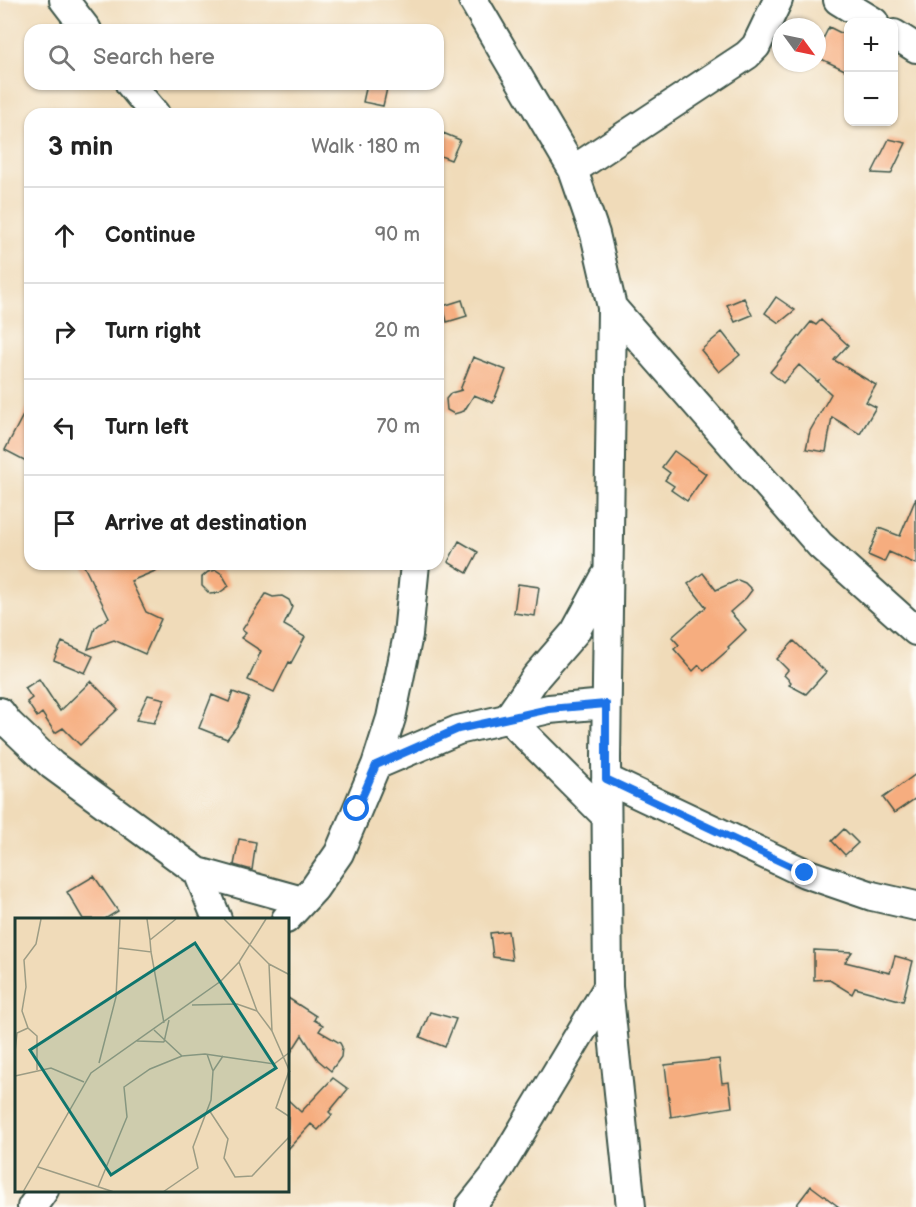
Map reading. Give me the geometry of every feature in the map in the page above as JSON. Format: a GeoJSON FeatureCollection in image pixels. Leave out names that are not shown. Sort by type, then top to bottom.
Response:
{"type":"FeatureCollection","features":[{"type":"Feature","properties":{"kind":"street"},"geometry":{"type":"LineString","coordinates":[[64,0],[82,24]]}},
{"type":"Feature","properties":{"kind":"street"},"geometry":{"type":"LineString","coordinates":[[473,0],[573,170],[595,234],[612,307],[606,704],[608,987],[631,1207]]}},
{"type":"Feature","properties":{"kind":"street"},"geometry":{"type":"LineString","coordinates":[[573,170],[747,55],[756,46],[778,0]]}},
{"type":"Feature","properties":{"kind":"street"},"geometry":{"type":"LineString","coordinates":[[838,0],[867,18]]}},
{"type":"Feature","properties":{"kind":"street"},"geometry":{"type":"LineString","coordinates":[[898,37],[916,48]]}},
{"type":"Feature","properties":{"kind":"street"},"geometry":{"type":"LineString","coordinates":[[135,90],[150,108]]}},
{"type":"Feature","properties":{"kind":"street"},"geometry":{"type":"LineString","coordinates":[[612,307],[820,544],[916,631]]}},
{"type":"Feature","properties":{"kind":"street"},"geometry":{"type":"LineString","coordinates":[[3,719],[52,765],[198,872],[294,910],[314,889],[339,853],[376,765],[391,718],[408,635],[414,570]]}},
{"type":"Feature","properties":{"kind":"street"},"geometry":{"type":"LineString","coordinates":[[508,718],[536,676],[575,632],[608,572]]}},
{"type":"Feature","properties":{"kind":"street"},"geometry":{"type":"LineString","coordinates":[[376,765],[458,729],[549,709],[606,704]]}},
{"type":"Feature","properties":{"kind":"street"},"geometry":{"type":"LineString","coordinates":[[508,718],[606,816]]}},
{"type":"Feature","properties":{"kind":"street"},"geometry":{"type":"LineString","coordinates":[[606,779],[805,873],[872,896],[916,906]]}},
{"type":"Feature","properties":{"kind":"street"},"geometry":{"type":"LineString","coordinates":[[198,872],[217,918]]}},
{"type":"Feature","properties":{"kind":"street"},"geometry":{"type":"LineString","coordinates":[[470,1207],[494,1177],[608,987]]}},
{"type":"Feature","properties":{"kind":"street"},"geometry":{"type":"LineString","coordinates":[[32,1207],[43,1192]]}},
{"type":"Feature","properties":{"kind":"building"},"geometry":{"type":"Polygon","coordinates":[[[829,27],[844,34],[844,70],[826,61],[826,33],[829,27]]]}},
{"type":"Feature","properties":{"kind":"building"},"geometry":{"type":"Polygon","coordinates":[[[366,90],[387,90],[383,106],[363,102],[366,90]]]}},
{"type":"Feature","properties":{"kind":"building"},"geometry":{"type":"Polygon","coordinates":[[[444,133],[460,140],[451,160],[444,157],[444,133]]]}},
{"type":"Feature","properties":{"kind":"building"},"geometry":{"type":"Polygon","coordinates":[[[889,139],[906,143],[891,174],[872,173],[889,139]]]}},
{"type":"Feature","properties":{"kind":"building"},"geometry":{"type":"Polygon","coordinates":[[[776,297],[795,310],[779,323],[765,313],[776,297]]]}},
{"type":"Feature","properties":{"kind":"building"},"geometry":{"type":"Polygon","coordinates":[[[744,298],[752,315],[735,322],[727,305],[744,298]]]}},
{"type":"Feature","properties":{"kind":"building"},"geometry":{"type":"Polygon","coordinates":[[[462,300],[467,316],[447,322],[444,306],[462,300]]]}},
{"type":"Feature","properties":{"kind":"building"},"geometry":{"type":"Polygon","coordinates":[[[821,320],[848,345],[834,360],[876,385],[866,402],[876,407],[860,434],[832,417],[826,452],[806,449],[810,431],[831,394],[818,382],[819,380],[817,381],[799,365],[783,383],[770,372],[811,322],[816,325],[821,320]]]}},
{"type":"Feature","properties":{"kind":"building"},"geometry":{"type":"Polygon","coordinates":[[[722,332],[740,355],[719,372],[701,350],[722,332]]]}},
{"type":"Feature","properties":{"kind":"building"},"geometry":{"type":"Polygon","coordinates":[[[473,357],[506,370],[493,403],[474,395],[464,411],[454,414],[447,410],[446,399],[451,393],[462,390],[460,390],[473,357]]]}},
{"type":"Feature","properties":{"kind":"building"},"geometry":{"type":"Polygon","coordinates":[[[24,414],[24,460],[5,450],[24,414]]]}},
{"type":"Feature","properties":{"kind":"building"},"geometry":{"type":"Polygon","coordinates":[[[674,451],[706,474],[687,501],[671,490],[674,486],[665,480],[670,473],[662,467],[674,451]]]}},
{"type":"Feature","properties":{"kind":"building"},"geometry":{"type":"Polygon","coordinates":[[[916,498],[916,564],[889,552],[884,562],[868,555],[879,528],[900,536],[916,498]]]}},
{"type":"Feature","properties":{"kind":"building"},"geometry":{"type":"Polygon","coordinates":[[[459,541],[478,552],[467,573],[448,562],[459,541]]]}},
{"type":"Feature","properties":{"kind":"building"},"geometry":{"type":"Polygon","coordinates":[[[86,570],[158,570],[131,581],[146,612],[161,619],[145,654],[114,640],[88,649],[95,628],[109,617],[86,570]]]}},
{"type":"Feature","properties":{"kind":"building"},"geometry":{"type":"Polygon","coordinates":[[[216,570],[222,574],[229,586],[219,593],[210,594],[202,586],[202,577],[216,570]]]}},
{"type":"Feature","properties":{"kind":"building"},"geometry":{"type":"Polygon","coordinates":[[[703,573],[716,590],[738,580],[752,590],[730,612],[746,630],[704,671],[699,665],[693,671],[674,649],[679,645],[672,637],[706,607],[688,584],[703,573]]]}},
{"type":"Feature","properties":{"kind":"building"},"geometry":{"type":"Polygon","coordinates":[[[518,584],[539,587],[535,616],[514,613],[518,584]]]}},
{"type":"Feature","properties":{"kind":"building"},"geometry":{"type":"Polygon","coordinates":[[[266,594],[273,597],[282,596],[289,600],[292,607],[284,625],[305,637],[274,692],[248,680],[261,651],[241,638],[246,633],[242,630],[266,594]]]}},
{"type":"Feature","properties":{"kind":"building"},"geometry":{"type":"Polygon","coordinates":[[[794,641],[826,672],[806,694],[789,685],[791,682],[784,675],[788,670],[777,659],[794,641]]]}},
{"type":"Feature","properties":{"kind":"building"},"geometry":{"type":"Polygon","coordinates":[[[62,642],[93,656],[85,673],[54,660],[62,642]]]}},
{"type":"Feature","properties":{"kind":"building"},"geometry":{"type":"Polygon","coordinates":[[[39,679],[60,711],[91,681],[118,709],[80,745],[63,728],[55,733],[42,713],[37,717],[27,702],[32,698],[25,688],[39,679]]]}},
{"type":"Feature","properties":{"kind":"building"},"geometry":{"type":"Polygon","coordinates":[[[233,692],[249,698],[237,726],[227,739],[199,728],[212,695],[229,702],[233,692]]]}},
{"type":"Feature","properties":{"kind":"building"},"geometry":{"type":"Polygon","coordinates":[[[148,695],[165,699],[154,723],[136,720],[148,695]]]}},
{"type":"Feature","properties":{"kind":"building"},"geometry":{"type":"Polygon","coordinates":[[[916,774],[916,798],[894,813],[883,798],[916,774]]]}},
{"type":"Feature","properties":{"kind":"building"},"geometry":{"type":"Polygon","coordinates":[[[844,829],[858,843],[845,855],[832,841],[844,829]]]}},
{"type":"Feature","properties":{"kind":"building"},"geometry":{"type":"Polygon","coordinates":[[[239,839],[256,842],[252,870],[234,865],[239,839]]]}},
{"type":"Feature","properties":{"kind":"building"},"geometry":{"type":"Polygon","coordinates":[[[94,876],[118,911],[107,918],[82,918],[67,892],[94,876]]]}},
{"type":"Feature","properties":{"kind":"building"},"geometry":{"type":"Polygon","coordinates":[[[508,931],[512,960],[493,957],[490,933],[508,931]]]}},
{"type":"Feature","properties":{"kind":"building"},"geometry":{"type":"Polygon","coordinates":[[[814,950],[852,952],[845,962],[890,973],[895,956],[913,961],[903,1001],[855,988],[852,994],[828,979],[814,980],[814,950]]]}},
{"type":"Feature","properties":{"kind":"building"},"geometry":{"type":"Polygon","coordinates":[[[290,999],[316,1016],[314,1020],[323,1025],[319,1031],[340,1043],[341,1057],[331,1071],[318,1060],[302,1035],[290,1054],[290,999]]]}},
{"type":"Feature","properties":{"kind":"building"},"geometry":{"type":"Polygon","coordinates":[[[430,1012],[456,1019],[445,1047],[420,1037],[430,1012]]]}},
{"type":"Feature","properties":{"kind":"building"},"geometry":{"type":"Polygon","coordinates":[[[719,1059],[722,1083],[729,1082],[732,1107],[671,1117],[665,1065],[719,1059]]]}},
{"type":"Feature","properties":{"kind":"building"},"geometry":{"type":"Polygon","coordinates":[[[333,1078],[348,1089],[329,1112],[332,1115],[318,1130],[311,1124],[290,1147],[290,1102],[301,1112],[333,1078]]]}},
{"type":"Feature","properties":{"kind":"building"},"geometry":{"type":"Polygon","coordinates":[[[811,1186],[839,1207],[795,1207],[811,1186]]]}},
{"type":"Feature","properties":{"kind":"route"},"geometry":{"type":"LineString","coordinates":[[357,809],[376,765],[458,729],[549,709],[606,704],[606,779],[805,873]]}}]}
